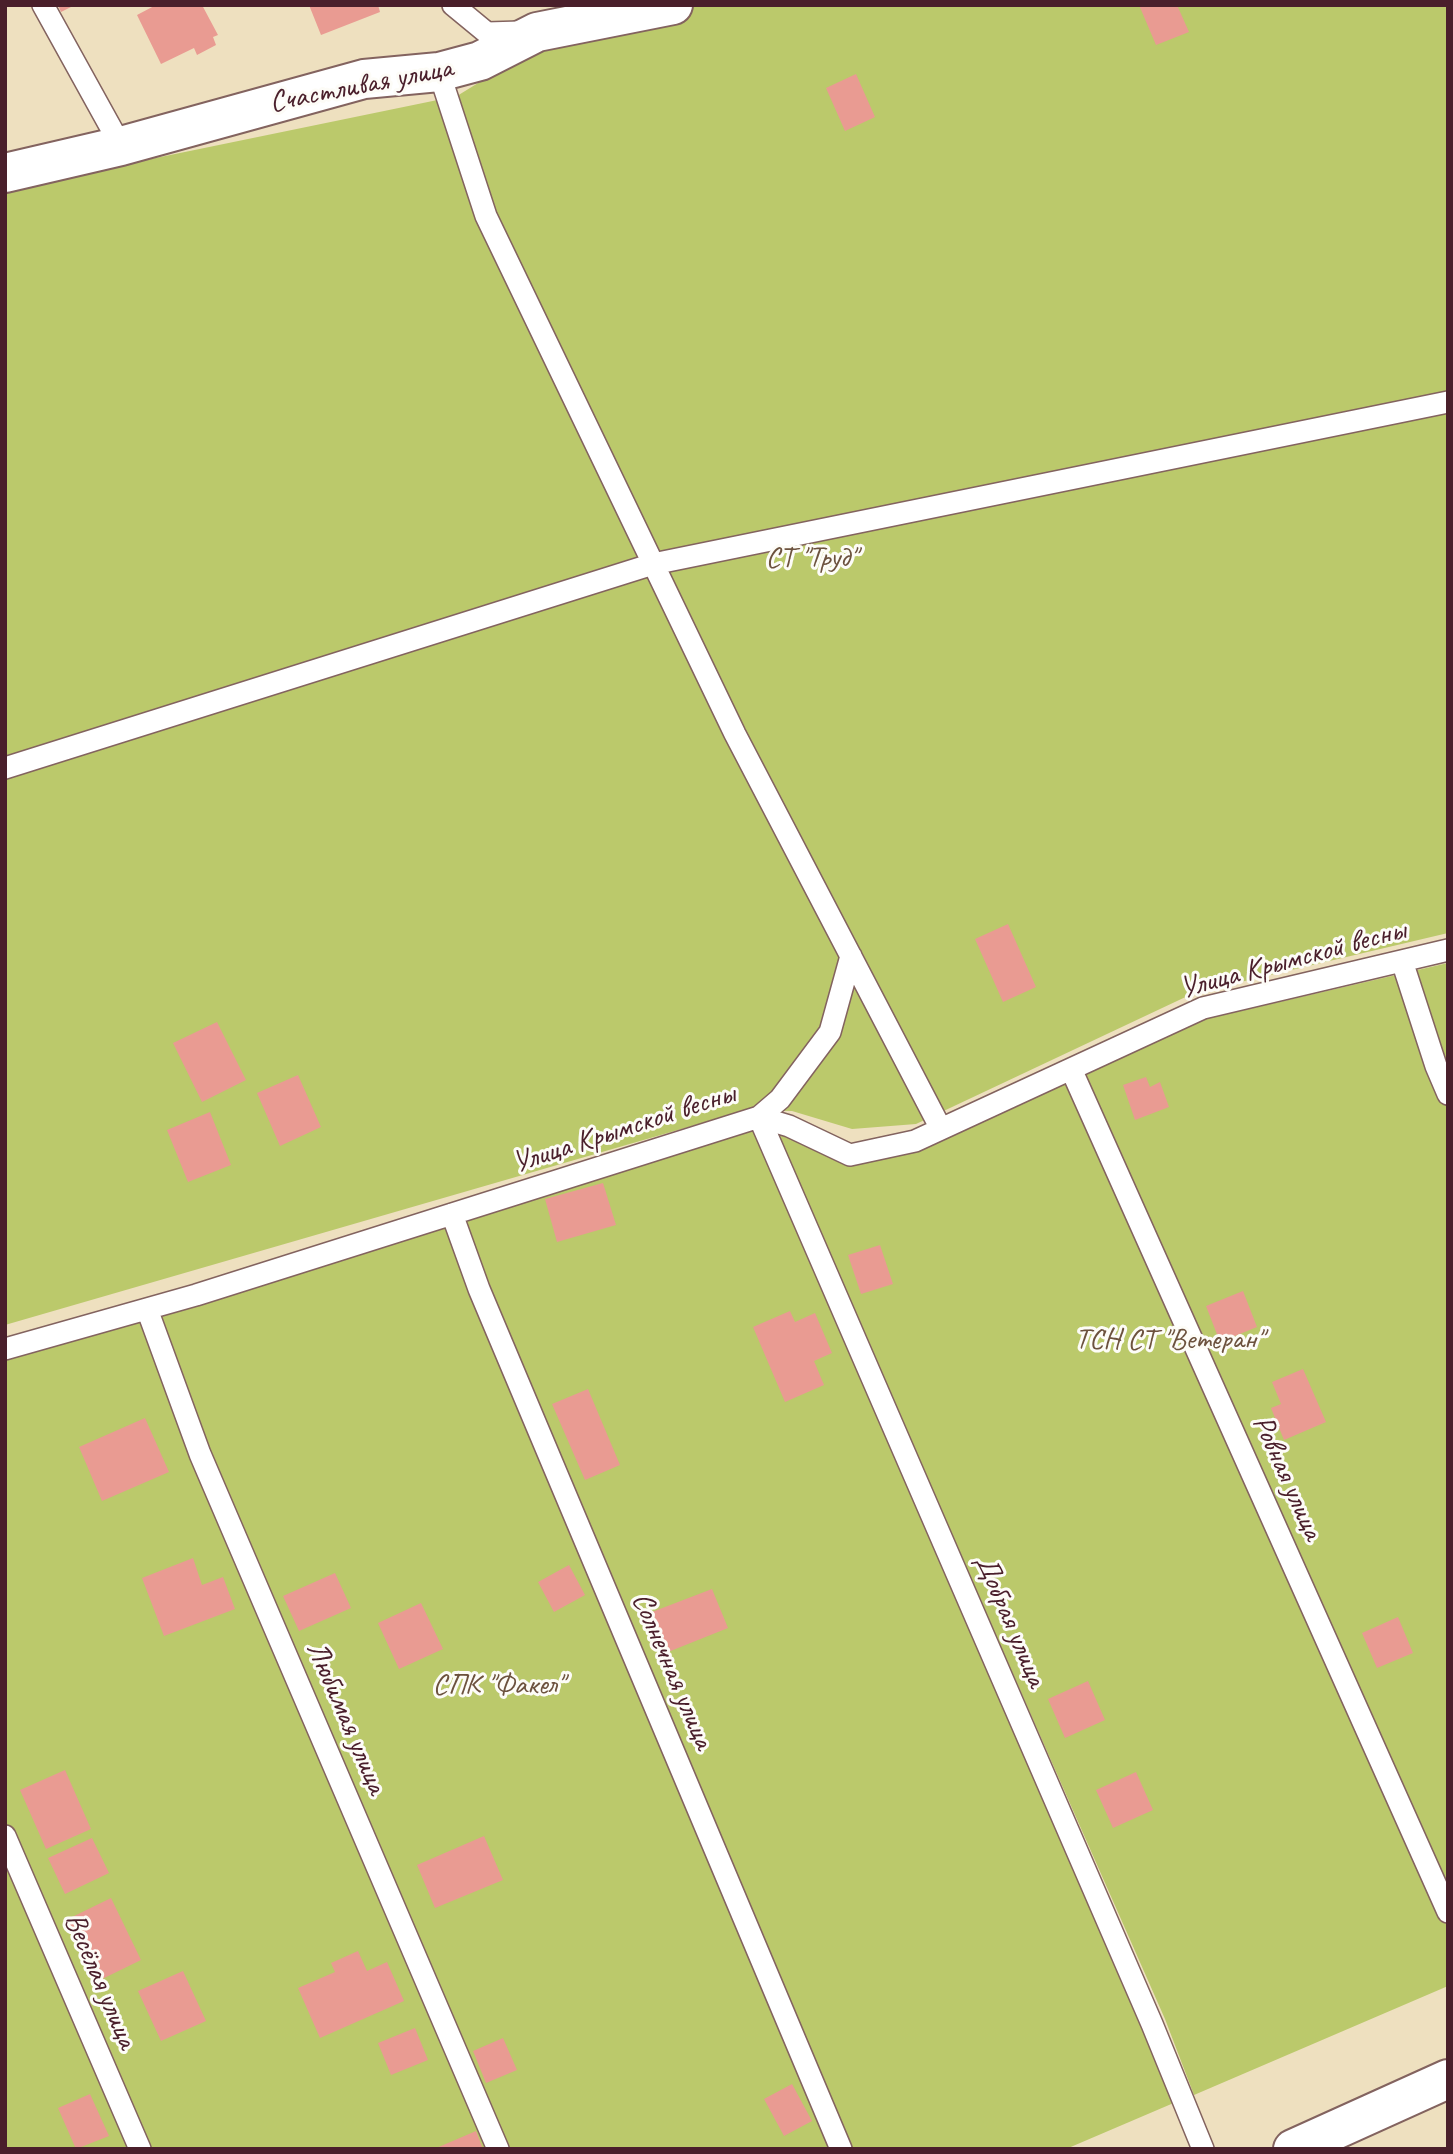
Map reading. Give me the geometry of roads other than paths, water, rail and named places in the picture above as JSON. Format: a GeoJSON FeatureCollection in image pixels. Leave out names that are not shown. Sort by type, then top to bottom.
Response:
{"type":"FeatureCollection","features":[{"type":"Feature","properties":{"kind":"street","name":"Счастливая улица"},"geometry":{"type":"LineString","coordinates":[[5,173],[121,146],[364,79],[439,72],[480,61],[537,32],[673,5]]}},
{"type":"Feature","properties":{"kind":"street"},"geometry":{"type":"LineString","coordinates":[[1293,2149],[1448,2080]]}},
{"type":"Feature","properties":{"kind":"lane"},"geometry":{"type":"LineString","coordinates":[[43,5],[121,146]]}},
{"type":"Feature","properties":{"kind":"lane"},"geometry":{"type":"LineString","coordinates":[[453,5],[487,33],[537,32]]}},
{"type":"Feature","properties":{"kind":"lane"},"geometry":{"type":"LineString","coordinates":[[439,72],[486,216],[735,734],[941,1129]]}},
{"type":"Feature","properties":{"kind":"lane"},"geometry":{"type":"LineString","coordinates":[[5,768],[653,564],[1448,402]]}},
{"type":"Feature","properties":{"kind":"lane","name":"Улица Крымской весны"},"geometry":{"type":"LineString","coordinates":[[5,1349],[146,1309],[759,1117],[789,1126],[850,1155],[915,1141],[1203,1009],[1448,950]]}},
{"type":"Feature","properties":{"kind":"lane"},"geometry":{"type":"LineString","coordinates":[[759,1117],[780,1099],[830,1032],[851,956]]}},
{"type":"Feature","properties":{"kind":"lane"},"geometry":{"type":"LineString","coordinates":[[1402,961],[1436,1066],[1448,1094]]}},
{"type":"Feature","properties":{"kind":"lane","name":"Ровная улица"},"geometry":{"type":"LineString","coordinates":[[1071,1069],[1448,1912]]}},
{"type":"Feature","properties":{"kind":"lane","name":"Добрая улица"},"geometry":{"type":"LineString","coordinates":[[759,1117],[1152,2024],[1203,2149]]}},
{"type":"Feature","properties":{"kind":"lane","name":"Солнечная улица"},"geometry":{"type":"LineString","coordinates":[[452,1214],[479,1289],[841,2149]]}},
{"type":"Feature","properties":{"kind":"lane","name":"Любимая улица"},"geometry":{"type":"LineString","coordinates":[[146,1309],[200,1454],[498,2149]]}},
{"type":"Feature","properties":{"kind":"lane","name":"Весёлая улица"},"geometry":{"type":"LineString","coordinates":[[5,1836],[140,2149]]}},
{"type":"Feature","properties":{"kind":"park label","name":"СТ \"Труд\""},"geometry":{"type":"Point","coordinates":[811,558]}},
{"type":"Feature","properties":{"kind":"park label","name":"ТСН СТ \"Ветеран\""},"geometry":{"type":"Point","coordinates":[1169,1340]}},
{"type":"Feature","properties":{"kind":"park label","name":"СПК \"Факел\""},"geometry":{"type":"Point","coordinates":[498,1685]}}]}
